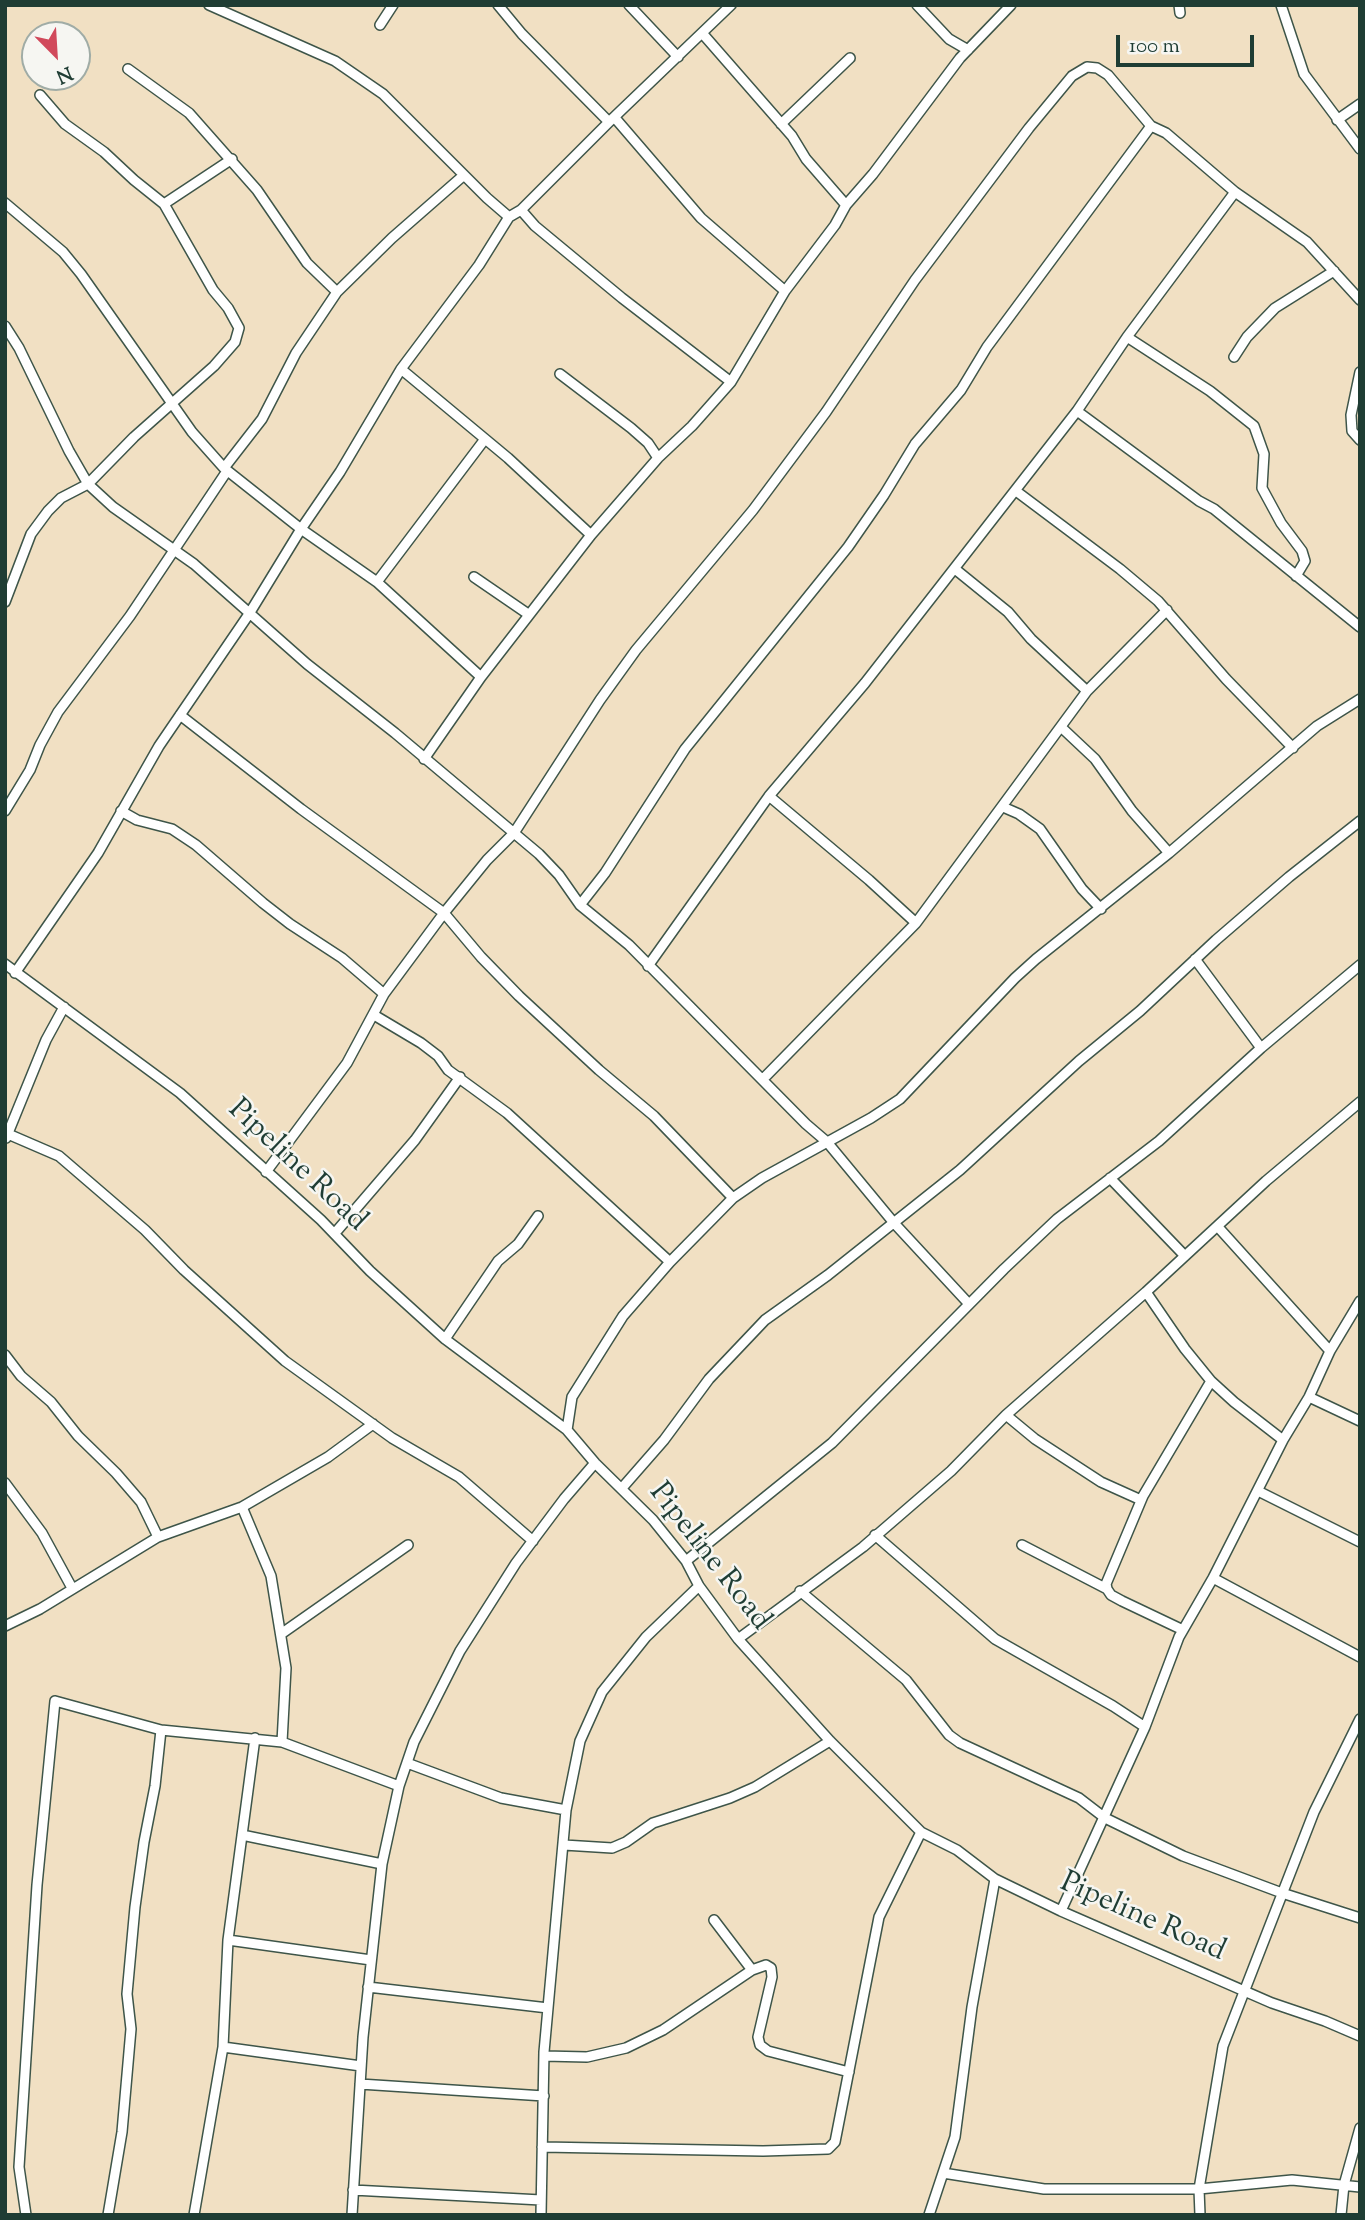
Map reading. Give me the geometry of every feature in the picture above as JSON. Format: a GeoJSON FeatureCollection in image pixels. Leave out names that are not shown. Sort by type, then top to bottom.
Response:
{"type":"FeatureCollection","features":[{"type":"Feature","properties":{"kind":"street"},"geometry":{"type":"LineString","coordinates":[[209,5],[335,61],[383,93],[509,217]]}},
{"type":"Feature","properties":{"kind":"street"},"geometry":{"type":"LineString","coordinates":[[380,25],[393,5]]}},
{"type":"Feature","properties":{"kind":"street"},"geometry":{"type":"LineString","coordinates":[[498,5],[522,34],[612,120],[701,218],[785,291]]}},
{"type":"Feature","properties":{"kind":"street"},"geometry":{"type":"LineString","coordinates":[[629,5],[678,57]]}},
{"type":"Feature","properties":{"kind":"street"},"geometry":{"type":"LineString","coordinates":[[15,973],[68,900],[159,746],[249,614],[340,472],[401,369],[479,265],[509,217],[521,210],[732,5]]}},
{"type":"Feature","properties":{"kind":"street"},"geometry":{"type":"LineString","coordinates":[[917,5],[948,39],[968,50]]}},
{"type":"Feature","properties":{"kind":"street"},"geometry":{"type":"LineString","coordinates":[[424,758],[528,614],[590,536],[658,458],[692,426],[731,382],[785,291],[835,225],[846,205],[968,50],[1011,5]]}},
{"type":"Feature","properties":{"kind":"street"},"geometry":{"type":"LineString","coordinates":[[1281,5],[1304,74],[1360,149]]}},
{"type":"Feature","properties":{"kind":"street"},"geometry":{"type":"LineString","coordinates":[[702,33],[781,124],[806,159],[846,205]]}},
{"type":"Feature","properties":{"kind":"street"},"geometry":{"type":"LineString","coordinates":[[781,124],[850,58]]}},
{"type":"Feature","properties":{"kind":"street"},"geometry":{"type":"LineString","coordinates":[[266,1172],[347,1063],[384,995],[444,913],[487,860],[514,833],[629,660],[753,510],[826,412],[915,280],[1029,128],[1072,76],[1087,67],[1097,68],[1108,75],[1152,126],[1166,132],[1235,192],[1307,242],[1360,300]]}},
{"type":"Feature","properties":{"kind":"street"},"geometry":{"type":"LineString","coordinates":[[128,69],[189,113],[257,190],[307,263],[337,292]]}},
{"type":"Feature","properties":{"kind":"street"},"geometry":{"type":"LineString","coordinates":[[5,602],[31,534],[48,511],[61,498],[88,484],[134,437],[228,352],[235,342],[239,328],[228,308],[213,290],[164,204],[104,152],[65,124],[40,95]]}},
{"type":"Feature","properties":{"kind":"street"},"geometry":{"type":"LineString","coordinates":[[1337,120],[1360,104]]}},
{"type":"Feature","properties":{"kind":"street"},"geometry":{"type":"LineString","coordinates":[[580,905],[605,873],[685,749],[848,547],[915,444],[961,390],[987,347],[1152,126]]}},
{"type":"Feature","properties":{"kind":"street"},"geometry":{"type":"LineString","coordinates":[[164,204],[232,159]]}},
{"type":"Feature","properties":{"kind":"street"},"geometry":{"type":"LineString","coordinates":[[5,811],[30,770],[58,712],[175,550],[225,469],[262,419],[296,353],[337,292],[392,238],[464,175]]}},
{"type":"Feature","properties":{"kind":"street"},"geometry":{"type":"LineString","coordinates":[[648,966],[769,796],[865,682],[1077,411],[1127,337],[1235,192]]}},
{"type":"Feature","properties":{"kind":"street"},"geometry":{"type":"LineString","coordinates":[[5,203],[63,252],[192,432],[225,469],[301,530],[377,582],[481,677]]}},
{"type":"Feature","properties":{"kind":"street"},"geometry":{"type":"LineString","coordinates":[[521,210],[535,226],[622,298],[731,382]]}},
{"type":"Feature","properties":{"kind":"street"},"geometry":{"type":"LineString","coordinates":[[1234,357],[1247,337],[1275,308],[1334,271]]}},
{"type":"Feature","properties":{"kind":"street"},"geometry":{"type":"LineString","coordinates":[[5,326],[19,348],[88,484],[113,507],[175,550],[514,833],[559,875],[580,905],[629,945],[827,1142],[894,1223],[969,1304]]}},
{"type":"Feature","properties":{"kind":"street"},"geometry":{"type":"LineString","coordinates":[[1127,337],[1210,391],[1254,426],[1264,454],[1262,488],[1281,523],[1302,551],[1304,562],[1296,576]]}},
{"type":"Feature","properties":{"kind":"street"},"geometry":{"type":"LineString","coordinates":[[401,369],[485,439],[590,536]]}},
{"type":"Feature","properties":{"kind":"street"},"geometry":{"type":"LineString","coordinates":[[1360,372],[1351,415],[1352,431],[1360,440]]}},
{"type":"Feature","properties":{"kind":"street"},"geometry":{"type":"LineString","coordinates":[[560,374],[631,428],[648,443],[658,458]]}},
{"type":"Feature","properties":{"kind":"street"},"geometry":{"type":"LineString","coordinates":[[1077,411],[1199,501],[1214,509],[1360,626]]}},
{"type":"Feature","properties":{"kind":"street"},"geometry":{"type":"LineString","coordinates":[[377,582],[485,439]]}},
{"type":"Feature","properties":{"kind":"street"},"geometry":{"type":"LineString","coordinates":[[1016,491],[1120,569],[1167,610],[1226,679],[1293,748]]}},
{"type":"Feature","properties":{"kind":"street"},"geometry":{"type":"LineString","coordinates":[[955,569],[1008,612],[1031,639],[1087,691]]}},
{"type":"Feature","properties":{"kind":"street"},"geometry":{"type":"LineString","coordinates":[[474,577],[528,614]]}},
{"type":"Feature","properties":{"kind":"street"},"geometry":{"type":"LineString","coordinates":[[763,1079],[916,923],[1087,691],[1167,610]]}},
{"type":"Feature","properties":{"kind":"street"},"geometry":{"type":"LineString","coordinates":[[567,1430],[572,1396],[623,1316],[670,1262],[733,1198],[762,1178],[900,1099],[1014,978],[1170,853],[1317,726],[1360,699]]}},
{"type":"Feature","properties":{"kind":"street"},"geometry":{"type":"LineString","coordinates":[[180,715],[301,810],[444,913],[519,996],[599,1070],[654,1116],[733,1198]]}},
{"type":"Feature","properties":{"kind":"street"},"geometry":{"type":"LineString","coordinates":[[1061,727],[1095,759],[1132,811],[1170,853]]}},
{"type":"Feature","properties":{"kind":"street"},"geometry":{"type":"LineString","coordinates":[[769,796],[916,923]]}},
{"type":"Feature","properties":{"kind":"street"},"geometry":{"type":"LineString","coordinates":[[1003,807],[1019,814],[1040,829],[1082,889],[1101,909]]}},
{"type":"Feature","properties":{"kind":"street"},"geometry":{"type":"LineString","coordinates":[[121,811],[137,820],[172,829],[196,845],[263,904],[342,958],[384,995]]}},
{"type":"Feature","properties":{"kind":"street"},"geometry":{"type":"LineString","coordinates":[[622,1488],[664,1440],[709,1379],[765,1320],[828,1275],[960,1170],[1195,959],[1289,877],[1360,821]]}},
{"type":"Feature","properties":{"kind":"street"},"geometry":{"type":"LineString","coordinates":[[1195,959],[1261,1048]]}},
{"type":"Feature","properties":{"kind":"street","name":"Pipeline Road"},"geometry":{"type":"LineString","coordinates":[[5,964],[180,1093],[334,1233],[370,1271],[445,1339],[567,1430],[595,1464],[653,1520],[686,1561],[699,1586],[738,1639],[830,1741],[921,1832],[957,1850],[995,1879],[1061,1911],[1272,2003],[1360,2036]]}},
{"type":"Feature","properties":{"kind":"street"},"geometry":{"type":"LineString","coordinates":[[686,1561],[832,1443],[1057,1219],[1159,1141],[1261,1048],[1360,965]]}},
{"type":"Feature","properties":{"kind":"street"},"geometry":{"type":"LineString","coordinates":[[64,1007],[46,1040],[7,1137],[58,1156],[145,1230],[184,1270],[285,1361],[392,1438],[460,1477],[533,1541]]}},
{"type":"Feature","properties":{"kind":"street"},"geometry":{"type":"LineString","coordinates":[[374,1014],[438,1056],[448,1070],[538,1140],[565,1169],[670,1262]]}},
{"type":"Feature","properties":{"kind":"street"},"geometry":{"type":"LineString","coordinates":[[334,1233],[415,1140],[460,1077]]}},
{"type":"Feature","properties":{"kind":"street"},"geometry":{"type":"LineString","coordinates":[[738,1639],[863,1547],[951,1471],[1006,1415],[1146,1292],[1266,1181],[1360,1102]]}},
{"type":"Feature","properties":{"kind":"street"},"geometry":{"type":"LineString","coordinates":[[1110,1178],[1185,1256]]}},
{"type":"Feature","properties":{"kind":"street"},"geometry":{"type":"LineString","coordinates":[[445,1339],[498,1261],[518,1244],[538,1216]]}},
{"type":"Feature","properties":{"kind":"street"},"geometry":{"type":"LineString","coordinates":[[1218,1227],[1330,1351]]}},
{"type":"Feature","properties":{"kind":"street"},"geometry":{"type":"LineString","coordinates":[[1146,1292],[1185,1349],[1211,1381],[1283,1440]]}},
{"type":"Feature","properties":{"kind":"street"},"geometry":{"type":"LineString","coordinates":[[1061,1911],[1145,1727],[1183,1630],[1213,1578],[1283,1440],[1309,1397],[1330,1351],[1360,1301]]}},
{"type":"Feature","properties":{"kind":"street"},"geometry":{"type":"LineString","coordinates":[[5,1355],[21,1376],[51,1402],[78,1436],[141,1502],[158,1537]]}},
{"type":"Feature","properties":{"kind":"street"},"geometry":{"type":"LineString","coordinates":[[1107,1589],[1106,1584],[1141,1500],[1211,1381]]}},
{"type":"Feature","properties":{"kind":"street"},"geometry":{"type":"LineString","coordinates":[[1309,1397],[1360,1421]]}},
{"type":"Feature","properties":{"kind":"street"},"geometry":{"type":"LineString","coordinates":[[1006,1415],[1035,1439],[1101,1482],[1141,1500]]}},
{"type":"Feature","properties":{"kind":"street"},"geometry":{"type":"LineString","coordinates":[[5,1626],[158,1537],[242,1507],[328,1457],[373,1424]]}},
{"type":"Feature","properties":{"kind":"street"},"geometry":{"type":"LineString","coordinates":[[352,2215],[371,1960],[382,1864],[399,1786],[414,1742],[460,1651],[533,1541],[564,1499],[595,1464]]}},
{"type":"Feature","properties":{"kind":"street"},"geometry":{"type":"LineString","coordinates":[[5,1483],[42,1533],[72,1588]]}},
{"type":"Feature","properties":{"kind":"street"},"geometry":{"type":"LineString","coordinates":[[1258,1491],[1360,1542]]}},
{"type":"Feature","properties":{"kind":"street"},"geometry":{"type":"LineString","coordinates":[[242,1507],[271,1576],[281,1634],[286,1668],[282,1742]]}},
{"type":"Feature","properties":{"kind":"street"},"geometry":{"type":"LineString","coordinates":[[875,1535],[995,1639],[1145,1727]]}},
{"type":"Feature","properties":{"kind":"street"},"geometry":{"type":"LineString","coordinates":[[281,1634],[408,1545]]}},
{"type":"Feature","properties":{"kind":"street"},"geometry":{"type":"LineString","coordinates":[[1022,1545],[1107,1589],[1122,1601],[1183,1630]]}},
{"type":"Feature","properties":{"kind":"street"},"geometry":{"type":"LineString","coordinates":[[1213,1578],[1360,1657]]}},
{"type":"Feature","properties":{"kind":"street"},"geometry":{"type":"LineString","coordinates":[[541,2215],[544,2056],[566,1810],[580,1741],[602,1692],[646,1637],[699,1586]]}},
{"type":"Feature","properties":{"kind":"street"},"geometry":{"type":"LineString","coordinates":[[800,1591],[906,1681],[949,1735],[961,1743],[1079,1798],[1105,1818],[1183,1856],[1282,1893],[1360,1918]]}},
{"type":"Feature","properties":{"kind":"street"},"geometry":{"type":"LineString","coordinates":[[26,2215],[19,2167],[37,1885],[55,1701],[162,1730],[282,1742],[399,1786]]}},
{"type":"Feature","properties":{"kind":"street"},"geometry":{"type":"LineString","coordinates":[[1200,2215],[1199,2189],[1223,2046],[1314,1812],[1360,1719]]}},
{"type":"Feature","properties":{"kind":"street"},"geometry":{"type":"LineString","coordinates":[[108,2215],[122,2132],[130,2042],[128,1994],[135,1907],[162,1730]]}},
{"type":"Feature","properties":{"kind":"street"},"geometry":{"type":"LineString","coordinates":[[194,2215],[223,2047],[228,1940],[255,1738]]}},
{"type":"Feature","properties":{"kind":"street"},"geometry":{"type":"LineString","coordinates":[[564,1845],[612,1847],[626,1842],[653,1824],[755,1787],[830,1741]]}},
{"type":"Feature","properties":{"kind":"street"},"geometry":{"type":"LineString","coordinates":[[407,1763],[501,1798],[566,1810]]}},
{"type":"Feature","properties":{"kind":"street"},"geometry":{"type":"LineString","coordinates":[[542,2147],[763,2151],[828,2149],[835,2142],[879,1917],[921,1832]]}},
{"type":"Feature","properties":{"kind":"street"},"geometry":{"type":"LineString","coordinates":[[242,1835],[382,1864]]}},
{"type":"Feature","properties":{"kind":"street"},"geometry":{"type":"LineString","coordinates":[[929,2215],[955,2137],[972,2007],[995,1879]]}},
{"type":"Feature","properties":{"kind":"street"},"geometry":{"type":"LineString","coordinates":[[714,1920],[752,1970]]}},
{"type":"Feature","properties":{"kind":"street"},"geometry":{"type":"LineString","coordinates":[[228,1940],[371,1960]]}},
{"type":"Feature","properties":{"kind":"street"},"geometry":{"type":"LineString","coordinates":[[544,2056],[587,2057],[626,2048],[663,2030],[752,1970],[766,1965],[771,1968],[772,1978],[758,2037],[760,2045],[768,2051],[849,2072]]}},
{"type":"Feature","properties":{"kind":"street"},"geometry":{"type":"LineString","coordinates":[[369,1987],[548,2008]]}},
{"type":"Feature","properties":{"kind":"street"},"geometry":{"type":"LineString","coordinates":[[223,2047],[361,2066]]}},
{"type":"Feature","properties":{"kind":"street"},"geometry":{"type":"LineString","coordinates":[[360,2084],[544,2096]]}},
{"type":"Feature","properties":{"kind":"street"},"geometry":{"type":"LineString","coordinates":[[1341,2215],[1344,2185],[1360,2128]]}},
{"type":"Feature","properties":{"kind":"street"},"geometry":{"type":"LineString","coordinates":[[943,2173],[1044,2189],[1199,2189],[1292,2180],[1360,2187]]}},
{"type":"Feature","properties":{"kind":"street"},"geometry":{"type":"LineString","coordinates":[[353,2190],[541,2200]]}}]}
